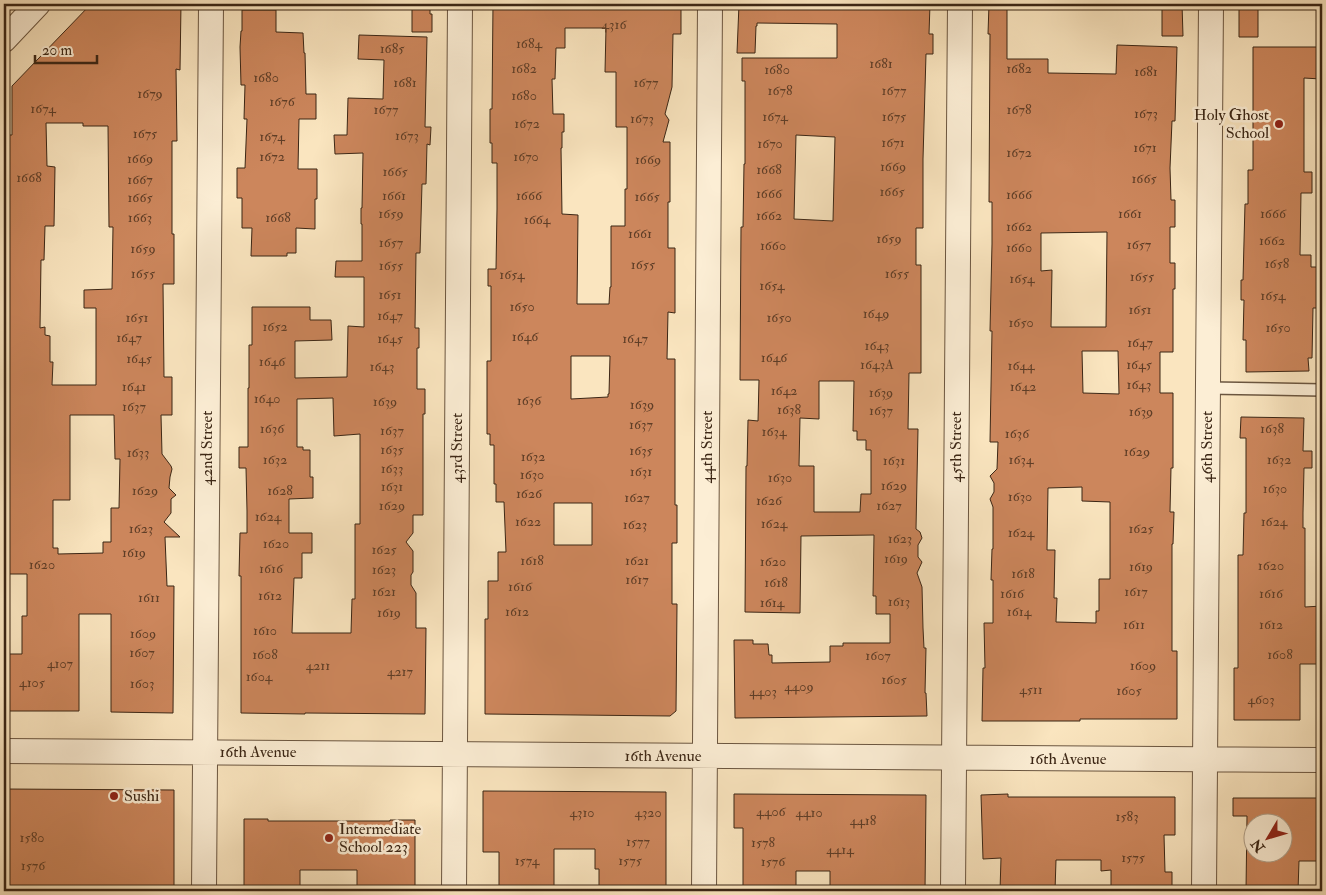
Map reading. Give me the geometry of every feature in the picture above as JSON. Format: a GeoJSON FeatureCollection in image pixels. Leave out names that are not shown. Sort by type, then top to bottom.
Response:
{"type":"FeatureCollection","features":[{"type":"Feature","properties":{"kind":"street"},"geometry":{"type":"LineString","coordinates":[[4,40],[38,4]]}},
{"type":"Feature","properties":{"kind":"street","name":"42nd Street"},"geometry":{"type":"LineString","coordinates":[[204,891],[211,4]]}},
{"type":"Feature","properties":{"kind":"street","name":"43rd Street"},"geometry":{"type":"LineString","coordinates":[[454,891],[460,4]]}},
{"type":"Feature","properties":{"kind":"street","name":"44th Street"},"geometry":{"type":"LineString","coordinates":[[704,891],[710,4]]}},
{"type":"Feature","properties":{"kind":"street","name":"45th Street"},"geometry":{"type":"LineString","coordinates":[[953,891],[960,4]]}},
{"type":"Feature","properties":{"kind":"street","name":"46th Street"},"geometry":{"type":"LineString","coordinates":[[1204,891],[1211,4]]}},
{"type":"Feature","properties":{"kind":"street","name":"16th Avenue"},"geometry":{"type":"LineString","coordinates":[[4,751],[1322,760]]}},
{"type":"Feature","properties":{"kind":"lane"},"geometry":{"type":"LineString","coordinates":[[1208,388],[1322,390]]}},
{"type":"Feature","properties":{"kind":"building"},"geometry":{"type":"Polygon","coordinates":[[[91,4],[181,4],[180,70],[176,69],[177,141],[172,141],[174,284],[163,284],[164,377],[172,377],[172,415],[161,415],[162,454],[171,466],[169,488],[176,495],[171,499],[171,513],[164,522],[180,537],[165,537],[167,586],[174,586],[173,713],[111,712],[111,614],[79,614],[79,711],[4,711],[4,654],[22,654],[22,616],[27,616],[27,574],[4,574],[4,135],[12,135],[12,86],[91,4]],[[46,123],[47,166],[55,167],[54,226],[45,226],[44,260],[41,260],[40,328],[45,327],[45,335],[50,336],[50,362],[53,362],[52,385],[96,385],[96,308],[84,308],[84,290],[112,289],[113,227],[109,227],[108,126],[83,126],[83,123],[46,123]],[[70,415],[70,500],[53,500],[53,548],[58,548],[58,554],[103,553],[103,542],[111,542],[111,508],[119,508],[120,459],[115,459],[114,415],[70,415]]]}},
{"type":"Feature","properties":{"kind":"building"},"geometry":{"type":"Polygon","coordinates":[[[412,4],[430,4],[432,32],[412,32],[412,4]]]}},
{"type":"Feature","properties":{"kind":"building"},"geometry":{"type":"Polygon","coordinates":[[[493,4],[681,4],[681,34],[673,34],[672,87],[665,114],[669,120],[663,142],[670,142],[668,248],[675,248],[675,313],[668,312],[667,359],[675,359],[675,505],[677,505],[677,543],[672,543],[672,604],[677,604],[676,711],[670,716],[485,714],[485,619],[488,619],[488,581],[498,581],[498,552],[506,552],[504,502],[496,502],[494,445],[490,445],[490,434],[487,434],[487,361],[491,361],[491,286],[488,286],[488,269],[496,269],[497,209],[497,163],[492,163],[492,143],[490,143],[490,109],[492,109],[493,4]],[[565,28],[565,48],[556,48],[555,79],[552,79],[553,114],[564,114],[564,132],[562,132],[561,148],[562,214],[578,215],[577,304],[609,304],[611,287],[611,226],[625,226],[627,127],[616,127],[616,72],[605,72],[606,28],[565,28]],[[571,356],[571,399],[608,397],[610,356],[571,356]],[[554,503],[554,545],[592,545],[592,503],[554,503]]]}},
{"type":"Feature","properties":{"kind":"building"},"geometry":{"type":"Polygon","coordinates":[[[739,4],[930,4],[929,34],[933,34],[933,54],[926,54],[923,228],[916,228],[916,265],[921,265],[921,373],[909,373],[908,429],[918,429],[916,529],[920,532],[922,538],[918,545],[918,557],[922,562],[917,573],[922,587],[924,648],[926,648],[925,693],[927,716],[735,718],[734,640],[753,640],[753,644],[768,644],[769,655],[772,655],[772,663],[830,662],[830,646],[843,646],[843,643],[890,643],[890,614],[876,614],[876,596],[873,596],[874,535],[801,536],[800,613],[745,612],[748,420],[758,421],[759,380],[740,380],[741,227],[743,227],[745,164],[745,81],[742,81],[742,58],[837,58],[837,24],[757,23],[755,53],[737,53],[739,4]],[[796,135],[794,219],[833,221],[835,137],[796,135]],[[819,381],[819,419],[800,418],[799,466],[814,466],[814,512],[860,512],[861,494],[871,494],[871,450],[866,450],[866,440],[857,440],[857,431],[853,431],[854,381],[819,381]]]}},
{"type":"Feature","properties":{"kind":"building"},"geometry":{"type":"Polygon","coordinates":[[[989,4],[1007,4],[1007,59],[1048,59],[1048,73],[1116,74],[1117,45],[1177,47],[1175,121],[1172,121],[1170,168],[1171,200],[1175,200],[1175,227],[1170,227],[1170,263],[1175,263],[1173,352],[1160,352],[1160,393],[1173,393],[1173,468],[1171,468],[1170,512],[1174,512],[1172,544],[1172,651],[1177,651],[1177,719],[982,721],[983,668],[985,668],[984,623],[993,623],[993,580],[991,580],[993,507],[990,499],[994,492],[994,483],[990,476],[997,469],[998,442],[990,442],[992,202],[989,202],[990,34],[988,34],[989,4]],[[1107,232],[1041,233],[1041,271],[1052,270],[1051,327],[1106,327],[1107,232]],[[1082,351],[1083,393],[1119,394],[1118,351],[1082,351]],[[1082,487],[1048,488],[1047,550],[1055,550],[1054,598],[1057,598],[1056,622],[1096,623],[1096,611],[1099,611],[1099,579],[1110,579],[1110,502],[1082,501],[1082,487]]]}},
{"type":"Feature","properties":{"kind":"building"},"geometry":{"type":"Polygon","coordinates":[[[1162,4],[1182,4],[1183,36],[1162,36],[1162,4]]]}},
{"type":"Feature","properties":{"kind":"building"},"geometry":{"type":"Polygon","coordinates":[[[1239,4],[1258,4],[1258,37],[1239,37],[1239,4]]]}},
{"type":"Feature","properties":{"kind":"building"},"geometry":{"type":"Polygon","coordinates":[[[242,10],[276,10],[276,32],[303,33],[306,94],[316,94],[316,119],[299,119],[298,169],[317,169],[315,229],[296,228],[296,253],[287,253],[287,256],[251,256],[252,228],[242,228],[242,198],[237,198],[237,168],[245,168],[247,119],[244,119],[245,85],[241,85],[240,47],[242,10]]]}},
{"type":"Feature","properties":{"kind":"building"},"geometry":{"type":"Polygon","coordinates":[[[359,35],[427,37],[425,127],[431,127],[430,145],[427,144],[426,184],[422,184],[420,253],[416,253],[415,328],[419,328],[417,389],[425,389],[425,414],[423,414],[423,515],[413,515],[413,533],[406,542],[413,551],[411,585],[416,593],[416,628],[426,628],[425,714],[241,713],[240,533],[247,533],[247,511],[246,468],[239,468],[239,447],[248,447],[249,345],[252,345],[252,307],[310,307],[310,320],[331,320],[332,340],[295,341],[295,378],[347,377],[348,326],[364,327],[364,277],[335,277],[336,261],[362,261],[363,153],[335,154],[334,135],[347,135],[348,98],[383,99],[384,60],[358,59],[359,35]],[[333,398],[297,399],[297,447],[303,447],[303,450],[310,450],[310,477],[313,477],[313,498],[289,499],[289,533],[312,533],[312,553],[302,553],[302,578],[294,578],[292,633],[351,633],[352,599],[355,599],[355,524],[360,524],[360,434],[334,436],[333,398]]]}},
{"type":"Feature","properties":{"kind":"building"},"geometry":{"type":"Polygon","coordinates":[[[1253,47],[1321,47],[1321,79],[1304,78],[1304,172],[1312,172],[1312,193],[1301,193],[1300,255],[1311,255],[1311,267],[1322,267],[1322,308],[1313,308],[1312,358],[1308,358],[1309,371],[1246,372],[1246,340],[1243,340],[1244,300],[1241,300],[1241,280],[1243,280],[1245,204],[1248,204],[1248,170],[1253,170],[1253,47]]]}},
{"type":"Feature","properties":{"kind":"building"},"geometry":{"type":"Polygon","coordinates":[[[1241,417],[1304,418],[1303,451],[1312,451],[1312,468],[1304,468],[1305,607],[1322,606],[1322,664],[1300,664],[1300,720],[1234,720],[1234,668],[1238,668],[1238,555],[1243,555],[1244,513],[1246,513],[1246,438],[1240,438],[1241,417]]]}},
{"type":"Feature","properties":{"kind":"building"},"geometry":{"type":"Polygon","coordinates":[[[4,789],[174,790],[174,891],[4,891],[4,789]]]}},
{"type":"Feature","properties":{"kind":"building"},"geometry":{"type":"Polygon","coordinates":[[[483,791],[666,792],[666,891],[607,891],[607,889],[599,889],[599,869],[595,869],[595,849],[554,849],[554,891],[499,891],[499,852],[483,852],[483,791]]]}},
{"type":"Feature","properties":{"kind":"building"},"geometry":{"type":"Polygon","coordinates":[[[734,794],[926,795],[925,891],[830,890],[830,871],[796,871],[796,891],[743,891],[743,828],[734,828],[734,794]]]}},
{"type":"Feature","properties":{"kind":"building"},"geometry":{"type":"Polygon","coordinates":[[[1008,794],[1008,797],[1175,797],[1175,835],[1164,835],[1165,872],[1172,872],[1172,891],[1111,891],[1111,870],[1101,871],[1101,860],[1056,860],[1055,891],[1000,891],[1001,858],[983,859],[981,795],[1008,794]]]}},
{"type":"Feature","properties":{"kind":"building"},"geometry":{"type":"Polygon","coordinates":[[[1233,798],[1322,798],[1320,861],[1299,861],[1298,891],[1246,890],[1246,862],[1294,862],[1294,812],[1244,812],[1244,816],[1233,816],[1233,798]]]}},
{"type":"Feature","properties":{"kind":"building","name":"Intermediate School 223"},"geometry":{"type":"Polygon","coordinates":[[[244,819],[268,819],[268,821],[415,820],[415,891],[357,891],[357,870],[300,870],[300,891],[244,891],[244,819]]]}},
{"type":"Feature","properties":{"kind":"place","name":"Holy Ghost School"},"geometry":{"type":"Point","coordinates":[1279,124]}},
{"type":"Feature","properties":{"kind":"place","name":"Sushi"},"geometry":{"type":"Point","coordinates":[114,796]}},
{"type":"Feature","properties":{"kind":"place","name":"Intermediate School 223"},"geometry":{"type":"Point","coordinates":[329,838]}}]}
